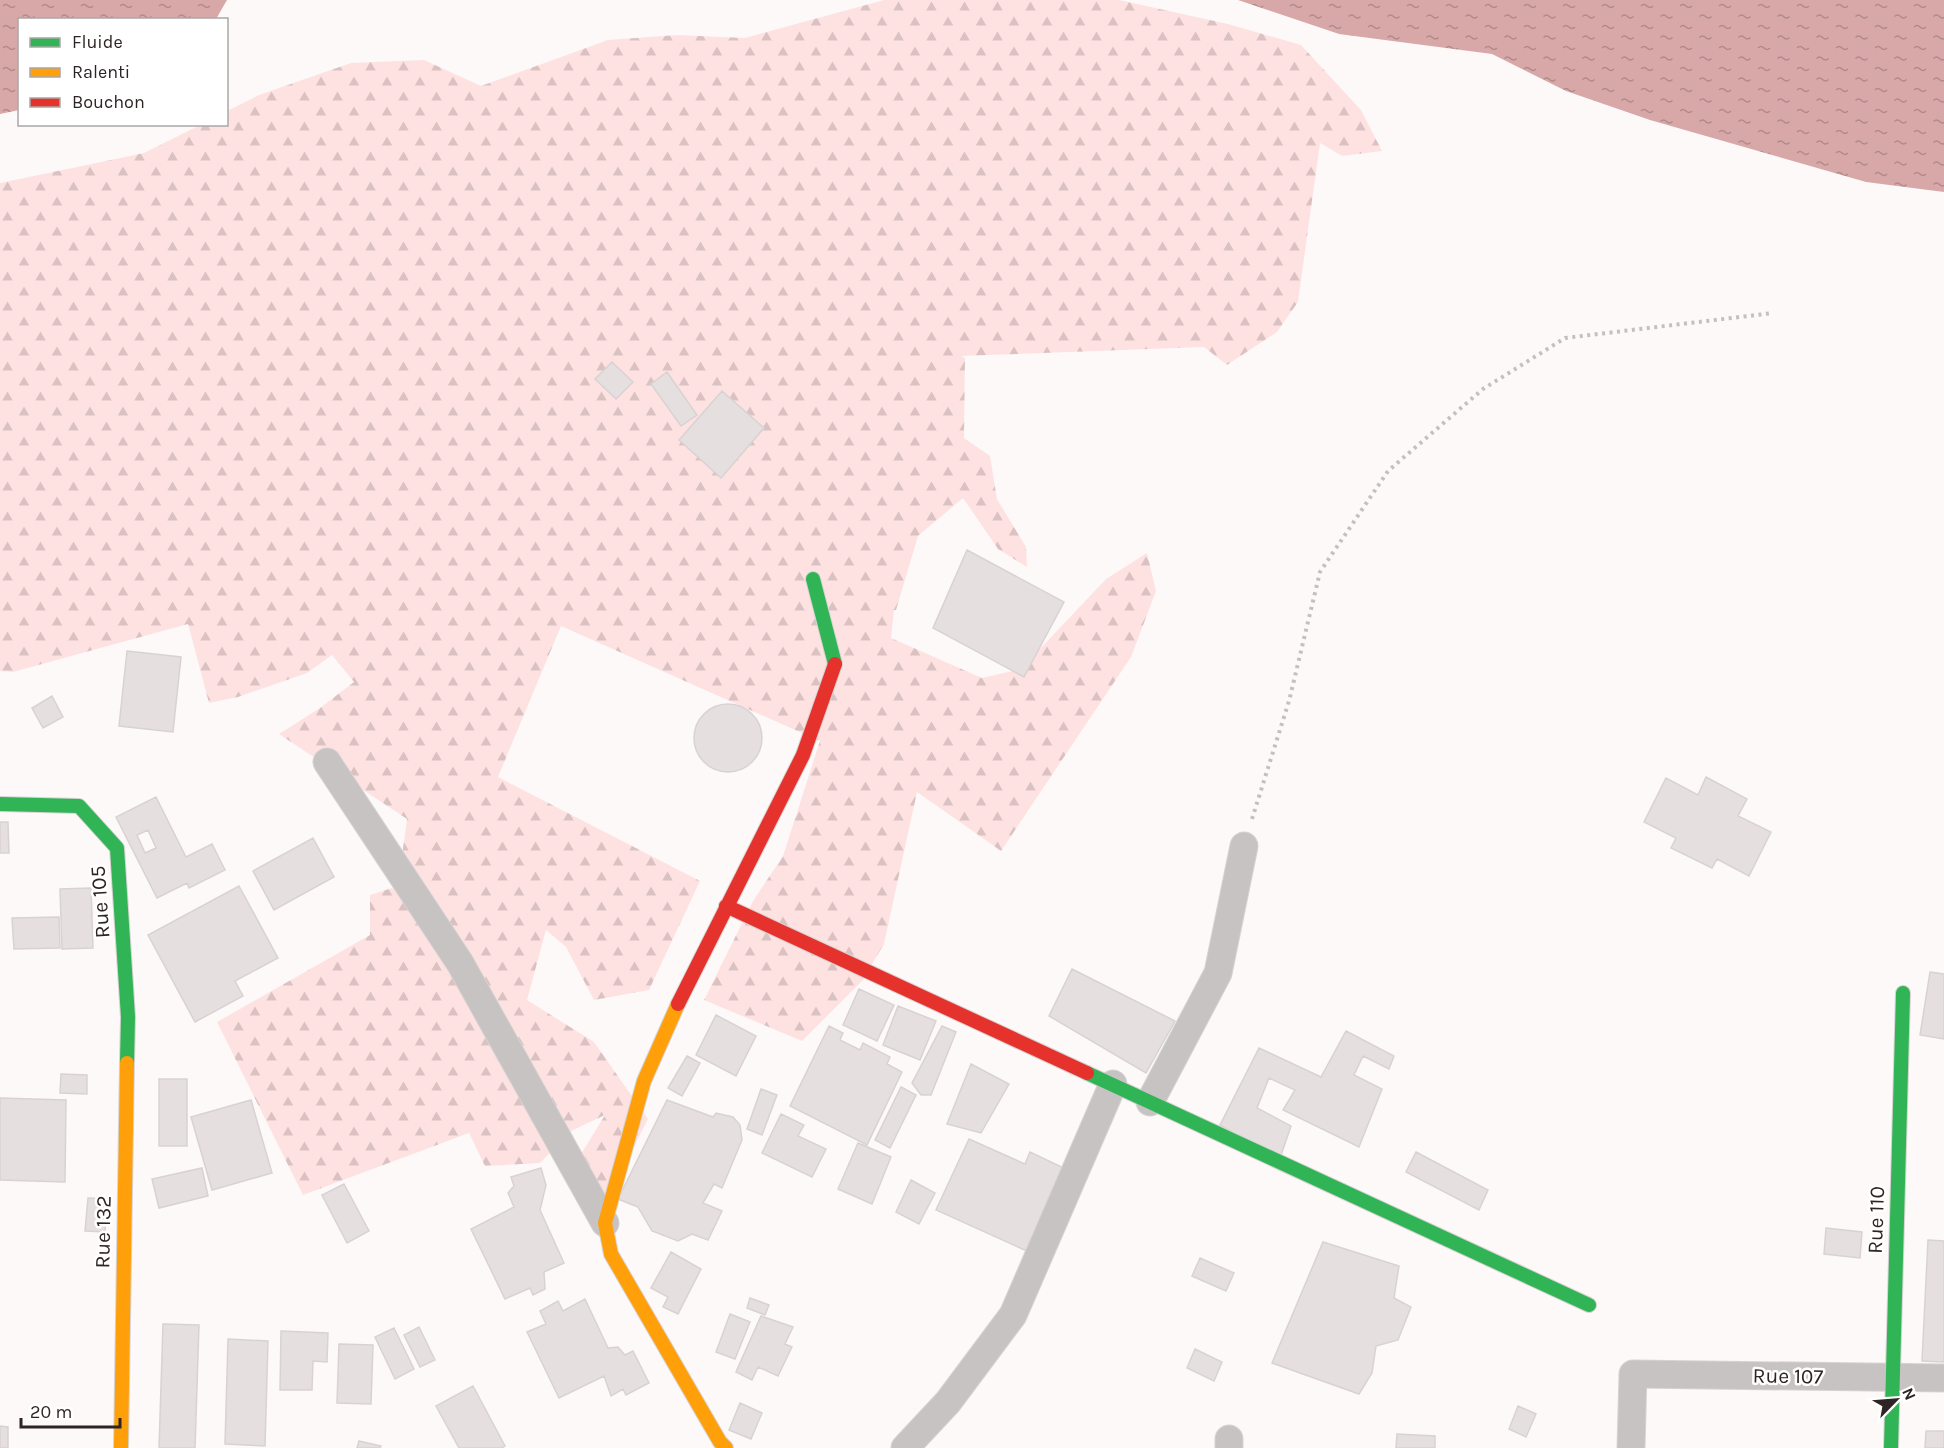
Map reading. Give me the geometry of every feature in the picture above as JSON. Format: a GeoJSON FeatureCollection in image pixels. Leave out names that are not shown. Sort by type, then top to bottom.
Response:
{"type":"FeatureCollection","features":[{"type":"Feature","properties":{"kind":"street"},"geometry":{"type":"LineString","coordinates":[[605,1223],[644,1081],[683,992],[803,755],[836,667],[813,579]]}},
{"type":"Feature","properties":{"kind":"street"},"geometry":{"type":"LineString","coordinates":[[327,762],[460,963],[605,1223],[611,1254],[720,1442],[726,1448]]}},
{"type":"Feature","properties":{"kind":"street","name":"Rue 105"},"geometry":{"type":"LineString","coordinates":[[0,804],[79,806],[117,848],[128,1017]]}},
{"type":"Feature","properties":{"kind":"street"},"geometry":{"type":"LineString","coordinates":[[1150,1102],[1218,973],[1244,846]]}},
{"type":"Feature","properties":{"kind":"street"},"geometry":{"type":"LineString","coordinates":[[726,906],[1589,1305]]}},
{"type":"Feature","properties":{"kind":"street","name":"Rue 110"},"geometry":{"type":"LineString","coordinates":[[1891,1448],[1903,993]]}},
{"type":"Feature","properties":{"kind":"street","name":"Rue 132"},"geometry":{"type":"LineString","coordinates":[[121,1448],[128,1017]]}},
{"type":"Feature","properties":{"kind":"street"},"geometry":{"type":"LineString","coordinates":[[905,1448],[948,1402],[1013,1315],[1113,1084]]}},
{"type":"Feature","properties":{"kind":"street","name":"Rue 107"},"geometry":{"type":"LineString","coordinates":[[1631,1448],[1633,1374],[1944,1378]]}},
{"type":"Feature","properties":{"kind":"path"},"geometry":{"type":"LineString","coordinates":[[1244,846],[1289,701],[1320,572],[1388,471],[1483,388],[1565,338],[1773,313]]}},
{"type":"Feature","properties":{"kind":"green space"},"geometry":{"type":"Polygon","coordinates":[[[884,0],[1119,0],[1228,24],[1301,45],[1361,110],[1382,151],[1342,156],[1320,143],[1298,302],[1277,332],[1227,365],[1204,347],[961,356],[965,358],[964,438],[990,456],[997,499],[1026,547],[1027,567],[998,549],[963,498],[918,536],[896,610],[894,610],[891,638],[982,678],[1021,669],[1106,579],[1147,553],[1156,591],[1131,657],[1001,851],[917,792],[884,944],[862,981],[802,1041],[704,1000],[753,901],[783,856],[820,741],[561,626],[498,777],[700,881],[649,990],[594,1000],[566,947],[546,930],[527,1000],[594,1042],[648,1119],[593,1226],[575,1164],[605,1115],[571,1131],[540,1163],[485,1166],[469,1133],[303,1195],[217,1022],[370,935],[370,895],[392,888],[397,892],[407,819],[279,734],[320,708],[354,682],[332,655],[307,673],[238,697],[209,703],[188,624],[13,672],[0,671],[0,183],[144,153],[198,126],[228,126],[228,110],[259,95],[351,63],[424,60],[481,86],[608,40],[677,35],[745,38],[884,0]]]}},
{"type":"Feature","properties":{"kind":"water"},"geometry":{"type":"Polygon","coordinates":[[[0,0],[227,0],[217,18],[18,18],[18,110],[0,114],[0,0]]]}},
{"type":"Feature","properties":{"kind":"water"},"geometry":{"type":"Polygon","coordinates":[[[1238,0],[1944,0],[1944,192],[1866,182],[1650,120],[1566,91],[1492,54],[1339,34],[1238,0]]]}},
{"type":"Feature","properties":{"kind":"building"},"geometry":{"type":"Polygon","coordinates":[[[612,362],[633,382],[616,399],[595,379],[612,362]]]}},
{"type":"Feature","properties":{"kind":"building"},"geometry":{"type":"Polygon","coordinates":[[[667,372],[697,415],[681,426],[651,384],[667,372]]]}},
{"type":"Feature","properties":{"kind":"building"},"geometry":{"type":"Polygon","coordinates":[[[722,391],[764,428],[721,478],[679,440],[722,391]]]}},
{"type":"Feature","properties":{"kind":"building"},"geometry":{"type":"Polygon","coordinates":[[[967,550],[1064,602],[1024,677],[933,628],[967,550]]]}},
{"type":"Feature","properties":{"kind":"building"},"geometry":{"type":"Polygon","coordinates":[[[127,651],[181,657],[173,732],[119,726],[127,651]]]}},
{"type":"Feature","properties":{"kind":"building"},"geometry":{"type":"Polygon","coordinates":[[[52,696],[63,717],[43,728],[32,708],[52,696]]]}},
{"type":"Feature","properties":{"kind":"building"},"geometry":{"type":"Polygon","coordinates":[[[721,704],[735,704],[747,709],[757,719],[762,738],[757,757],[747,767],[735,772],[721,772],[709,767],[699,757],[694,745],[694,731],[699,719],[709,709],[721,704]]]}},
{"type":"Feature","properties":{"kind":"building"},"geometry":{"type":"Polygon","coordinates":[[[1706,777],[1747,799],[1738,816],[1771,832],[1749,876],[1717,859],[1712,868],[1671,848],[1676,838],[1644,822],[1666,778],[1698,795],[1706,777]]]}},
{"type":"Feature","properties":{"kind":"building"},"geometry":{"type":"Polygon","coordinates":[[[156,797],[186,857],[212,844],[225,870],[189,888],[187,883],[157,898],[116,817],[156,797]],[[148,830],[137,835],[145,853],[156,848],[148,830]]]}},
{"type":"Feature","properties":{"kind":"building"},"geometry":{"type":"Polygon","coordinates":[[[0,822],[8,822],[9,853],[0,853],[0,822]]]}},
{"type":"Feature","properties":{"kind":"building"},"geometry":{"type":"Polygon","coordinates":[[[313,838],[334,877],[274,910],[253,871],[313,838]]]}},
{"type":"Feature","properties":{"kind":"building"},"geometry":{"type":"Polygon","coordinates":[[[239,886],[278,958],[235,981],[243,996],[195,1022],[148,935],[239,886]]]}},
{"type":"Feature","properties":{"kind":"building"},"geometry":{"type":"Polygon","coordinates":[[[91,888],[93,948],[62,949],[60,889],[91,888]]]}},
{"type":"Feature","properties":{"kind":"building"},"geometry":{"type":"Polygon","coordinates":[[[59,917],[60,948],[14,949],[12,918],[59,917]]]}},
{"type":"Feature","properties":{"kind":"building"},"geometry":{"type":"Polygon","coordinates":[[[1072,969],[1175,1021],[1146,1073],[1049,1016],[1072,969]]]}},
{"type":"Feature","properties":{"kind":"building"},"geometry":{"type":"Polygon","coordinates":[[[1930,972],[1944,974],[1944,1039],[1920,1035],[1930,972]]]}},
{"type":"Feature","properties":{"kind":"building"},"geometry":{"type":"Polygon","coordinates":[[[859,989],[894,1005],[877,1041],[843,1025],[859,989]]]}},
{"type":"Feature","properties":{"kind":"building"},"geometry":{"type":"Polygon","coordinates":[[[898,1006],[936,1021],[920,1060],[883,1045],[898,1006]]]}},
{"type":"Feature","properties":{"kind":"building"},"geometry":{"type":"Polygon","coordinates":[[[716,1015],[756,1036],[736,1076],[696,1055],[716,1015]]]}},
{"type":"Feature","properties":{"kind":"building"},"geometry":{"type":"Polygon","coordinates":[[[829,1026],[843,1033],[840,1040],[860,1050],[863,1043],[890,1057],[887,1064],[902,1072],[867,1145],[790,1106],[829,1026]]]}},
{"type":"Feature","properties":{"kind":"building"},"geometry":{"type":"Polygon","coordinates":[[[942,1026],[956,1032],[931,1095],[921,1095],[912,1083],[942,1026]]]}},
{"type":"Feature","properties":{"kind":"building"},"geometry":{"type":"Polygon","coordinates":[[[1346,1031],[1394,1056],[1389,1069],[1363,1056],[1354,1075],[1382,1089],[1359,1147],[1283,1110],[1295,1090],[1269,1078],[1257,1108],[1291,1126],[1279,1161],[1220,1125],[1259,1048],[1321,1077],[1346,1031]]]}},
{"type":"Feature","properties":{"kind":"building"},"geometry":{"type":"Polygon","coordinates":[[[687,1056],[700,1063],[682,1096],[668,1088],[687,1056]]]}},
{"type":"Feature","properties":{"kind":"building"},"geometry":{"type":"Polygon","coordinates":[[[971,1064],[1009,1084],[981,1133],[947,1124],[971,1064]]]}},
{"type":"Feature","properties":{"kind":"building"},"geometry":{"type":"Polygon","coordinates":[[[61,1074],[87,1075],[87,1094],[60,1093],[61,1074]]]}},
{"type":"Feature","properties":{"kind":"building"},"geometry":{"type":"Polygon","coordinates":[[[159,1079],[187,1079],[187,1146],[159,1146],[159,1079]]]}},
{"type":"Feature","properties":{"kind":"building"},"geometry":{"type":"Polygon","coordinates":[[[901,1087],[916,1095],[890,1148],[875,1140],[901,1087]]]}},
{"type":"Feature","properties":{"kind":"building"},"geometry":{"type":"Polygon","coordinates":[[[761,1089],[777,1095],[762,1135],[747,1129],[761,1089]]]}},
{"type":"Feature","properties":{"kind":"building"},"geometry":{"type":"Polygon","coordinates":[[[0,1098],[66,1100],[65,1182],[0,1180],[0,1098]]]}},
{"type":"Feature","properties":{"kind":"building"},"geometry":{"type":"Polygon","coordinates":[[[251,1100],[272,1173],[212,1190],[191,1117],[251,1100]]]}},
{"type":"Feature","properties":{"kind":"building"},"geometry":{"type":"Polygon","coordinates":[[[667,1100],[713,1117],[716,1113],[733,1117],[740,1125],[742,1140],[722,1188],[714,1184],[703,1203],[722,1211],[708,1240],[692,1234],[678,1241],[652,1231],[638,1207],[618,1199],[667,1100]]]}},
{"type":"Feature","properties":{"kind":"building"},"geometry":{"type":"Polygon","coordinates":[[[781,1114],[804,1125],[798,1136],[826,1149],[812,1177],[762,1153],[781,1114]]]}},
{"type":"Feature","properties":{"kind":"building"},"geometry":{"type":"Polygon","coordinates":[[[969,1139],[1025,1164],[1030,1152],[1066,1169],[1029,1252],[936,1210],[969,1139]]]}},
{"type":"Feature","properties":{"kind":"building"},"geometry":{"type":"Polygon","coordinates":[[[858,1143],[891,1157],[872,1204],[838,1189],[858,1143]]]}},
{"type":"Feature","properties":{"kind":"building"},"geometry":{"type":"Polygon","coordinates":[[[1416,1152],[1488,1190],[1479,1210],[1406,1172],[1416,1152]]]}},
{"type":"Feature","properties":{"kind":"building"},"geometry":{"type":"Polygon","coordinates":[[[202,1168],[208,1196],[159,1208],[152,1179],[202,1168]]]}},
{"type":"Feature","properties":{"kind":"building"},"geometry":{"type":"Polygon","coordinates":[[[541,1168],[546,1185],[540,1210],[564,1263],[544,1272],[545,1289],[533,1295],[530,1288],[505,1299],[471,1229],[514,1207],[508,1193],[514,1186],[511,1177],[541,1168]]]}},
{"type":"Feature","properties":{"kind":"building"},"geometry":{"type":"Polygon","coordinates":[[[911,1180],[935,1193],[919,1224],[896,1212],[911,1180]]]}},
{"type":"Feature","properties":{"kind":"building"},"geometry":{"type":"Polygon","coordinates":[[[344,1184],[369,1231],[347,1243],[322,1195],[344,1184]]]}},
{"type":"Feature","properties":{"kind":"building"},"geometry":{"type":"Polygon","coordinates":[[[88,1198],[107,1199],[105,1232],[85,1231],[88,1198]]]}},
{"type":"Feature","properties":{"kind":"building"},"geometry":{"type":"Polygon","coordinates":[[[1826,1228],[1862,1232],[1860,1258],[1824,1254],[1826,1228]]]}},
{"type":"Feature","properties":{"kind":"building"},"geometry":{"type":"Polygon","coordinates":[[[1928,1240],[1944,1241],[1944,1362],[1922,1361],[1928,1240]]]}},
{"type":"Feature","properties":{"kind":"building"},"geometry":{"type":"Polygon","coordinates":[[[1323,1242],[1399,1266],[1394,1298],[1411,1307],[1398,1340],[1376,1346],[1372,1373],[1359,1394],[1272,1363],[1323,1242]]]}},
{"type":"Feature","properties":{"kind":"building"},"geometry":{"type":"Polygon","coordinates":[[[671,1252],[701,1269],[678,1314],[663,1307],[668,1297],[651,1288],[671,1252]]]}},
{"type":"Feature","properties":{"kind":"building"},"geometry":{"type":"Polygon","coordinates":[[[1200,1258],[1234,1273],[1226,1291],[1192,1276],[1200,1258]]]}},
{"type":"Feature","properties":{"kind":"building"},"geometry":{"type":"Polygon","coordinates":[[[750,1298],[769,1305],[765,1315],[747,1308],[750,1298]]]}},
{"type":"Feature","properties":{"kind":"building"},"geometry":{"type":"Polygon","coordinates":[[[585,1299],[608,1348],[618,1347],[625,1355],[633,1351],[649,1383],[626,1395],[623,1389],[611,1396],[604,1376],[559,1398],[527,1332],[546,1324],[540,1311],[558,1301],[563,1311],[585,1299]]]}},
{"type":"Feature","properties":{"kind":"building"},"geometry":{"type":"Polygon","coordinates":[[[730,1314],[750,1322],[735,1359],[716,1352],[730,1314]]]}},
{"type":"Feature","properties":{"kind":"building"},"geometry":{"type":"Polygon","coordinates":[[[761,1316],[793,1327],[785,1344],[792,1347],[778,1376],[758,1367],[752,1380],[736,1372],[761,1316]]]}},
{"type":"Feature","properties":{"kind":"building"},"geometry":{"type":"Polygon","coordinates":[[[163,1324],[199,1325],[195,1448],[159,1448],[163,1324]]]}},
{"type":"Feature","properties":{"kind":"building"},"geometry":{"type":"Polygon","coordinates":[[[419,1327],[435,1360],[420,1367],[404,1335],[419,1327]]]}},
{"type":"Feature","properties":{"kind":"building"},"geometry":{"type":"Polygon","coordinates":[[[394,1328],[414,1369],[395,1379],[375,1337],[394,1328]]]}},
{"type":"Feature","properties":{"kind":"building"},"geometry":{"type":"Polygon","coordinates":[[[281,1331],[328,1333],[327,1362],[313,1361],[312,1390],[280,1390],[281,1331]]]}},
{"type":"Feature","properties":{"kind":"building"},"geometry":{"type":"Polygon","coordinates":[[[228,1339],[268,1341],[265,1446],[225,1444],[228,1339]]]}},
{"type":"Feature","properties":{"kind":"building"},"geometry":{"type":"Polygon","coordinates":[[[339,1344],[373,1345],[371,1404],[337,1403],[339,1344]]]}},
{"type":"Feature","properties":{"kind":"building"},"geometry":{"type":"Polygon","coordinates":[[[1195,1349],[1222,1362],[1214,1381],[1187,1368],[1195,1349]]]}},
{"type":"Feature","properties":{"kind":"building"},"geometry":{"type":"Polygon","coordinates":[[[473,1386],[505,1446],[502,1448],[459,1448],[436,1406],[473,1386]]]}},
{"type":"Feature","properties":{"kind":"building"},"geometry":{"type":"Polygon","coordinates":[[[740,1403],[762,1413],[751,1439],[729,1430],[740,1403]]]}},
{"type":"Feature","properties":{"kind":"building"},"geometry":{"type":"Polygon","coordinates":[[[1518,1406],[1536,1414],[1526,1437],[1509,1429],[1518,1406]]]}},
{"type":"Feature","properties":{"kind":"building"},"geometry":{"type":"Polygon","coordinates":[[[0,1426],[8,1427],[8,1448],[0,1448],[0,1426]]]}},
{"type":"Feature","properties":{"kind":"building"},"geometry":{"type":"Polygon","coordinates":[[[1926,1431],[1944,1431],[1944,1448],[1925,1448],[1926,1431]]]}},
{"type":"Feature","properties":{"kind":"building"},"geometry":{"type":"Polygon","coordinates":[[[1397,1434],[1435,1436],[1435,1448],[1396,1448],[1397,1434]]]}},
{"type":"Feature","properties":{"kind":"building"},"geometry":{"type":"Polygon","coordinates":[[[359,1441],[381,1446],[380,1448],[357,1448],[359,1441]]]}},
{"type":"Feature","properties":{"kind":"traffic: fast"},"geometry":{"type":"LineString","coordinates":[[813,579],[835,664]]}},
{"type":"Feature","properties":{"kind":"traffic: fast"},"geometry":{"type":"LineString","coordinates":[[0,804],[79,806],[117,848],[128,1017],[127,1063]]}},
{"type":"Feature","properties":{"kind":"traffic: fast"},"geometry":{"type":"LineString","coordinates":[[1891,1448],[1903,993]]}},
{"type":"Feature","properties":{"kind":"traffic: fast"},"geometry":{"type":"LineString","coordinates":[[1087,1073],[1589,1305]]}},
{"type":"Feature","properties":{"kind":"traffic: slow"},"geometry":{"type":"LineString","coordinates":[[678,1004],[644,1081],[605,1223],[611,1254],[720,1442],[726,1448]]}},
{"type":"Feature","properties":{"kind":"traffic: slow"},"geometry":{"type":"LineString","coordinates":[[121,1448],[127,1063]]}},
{"type":"Feature","properties":{"kind":"traffic: jam"},"geometry":{"type":"LineString","coordinates":[[678,1004],[803,755],[835,664]]}},
{"type":"Feature","properties":{"kind":"traffic: jam"},"geometry":{"type":"LineString","coordinates":[[726,906],[1087,1073]]}}]}
